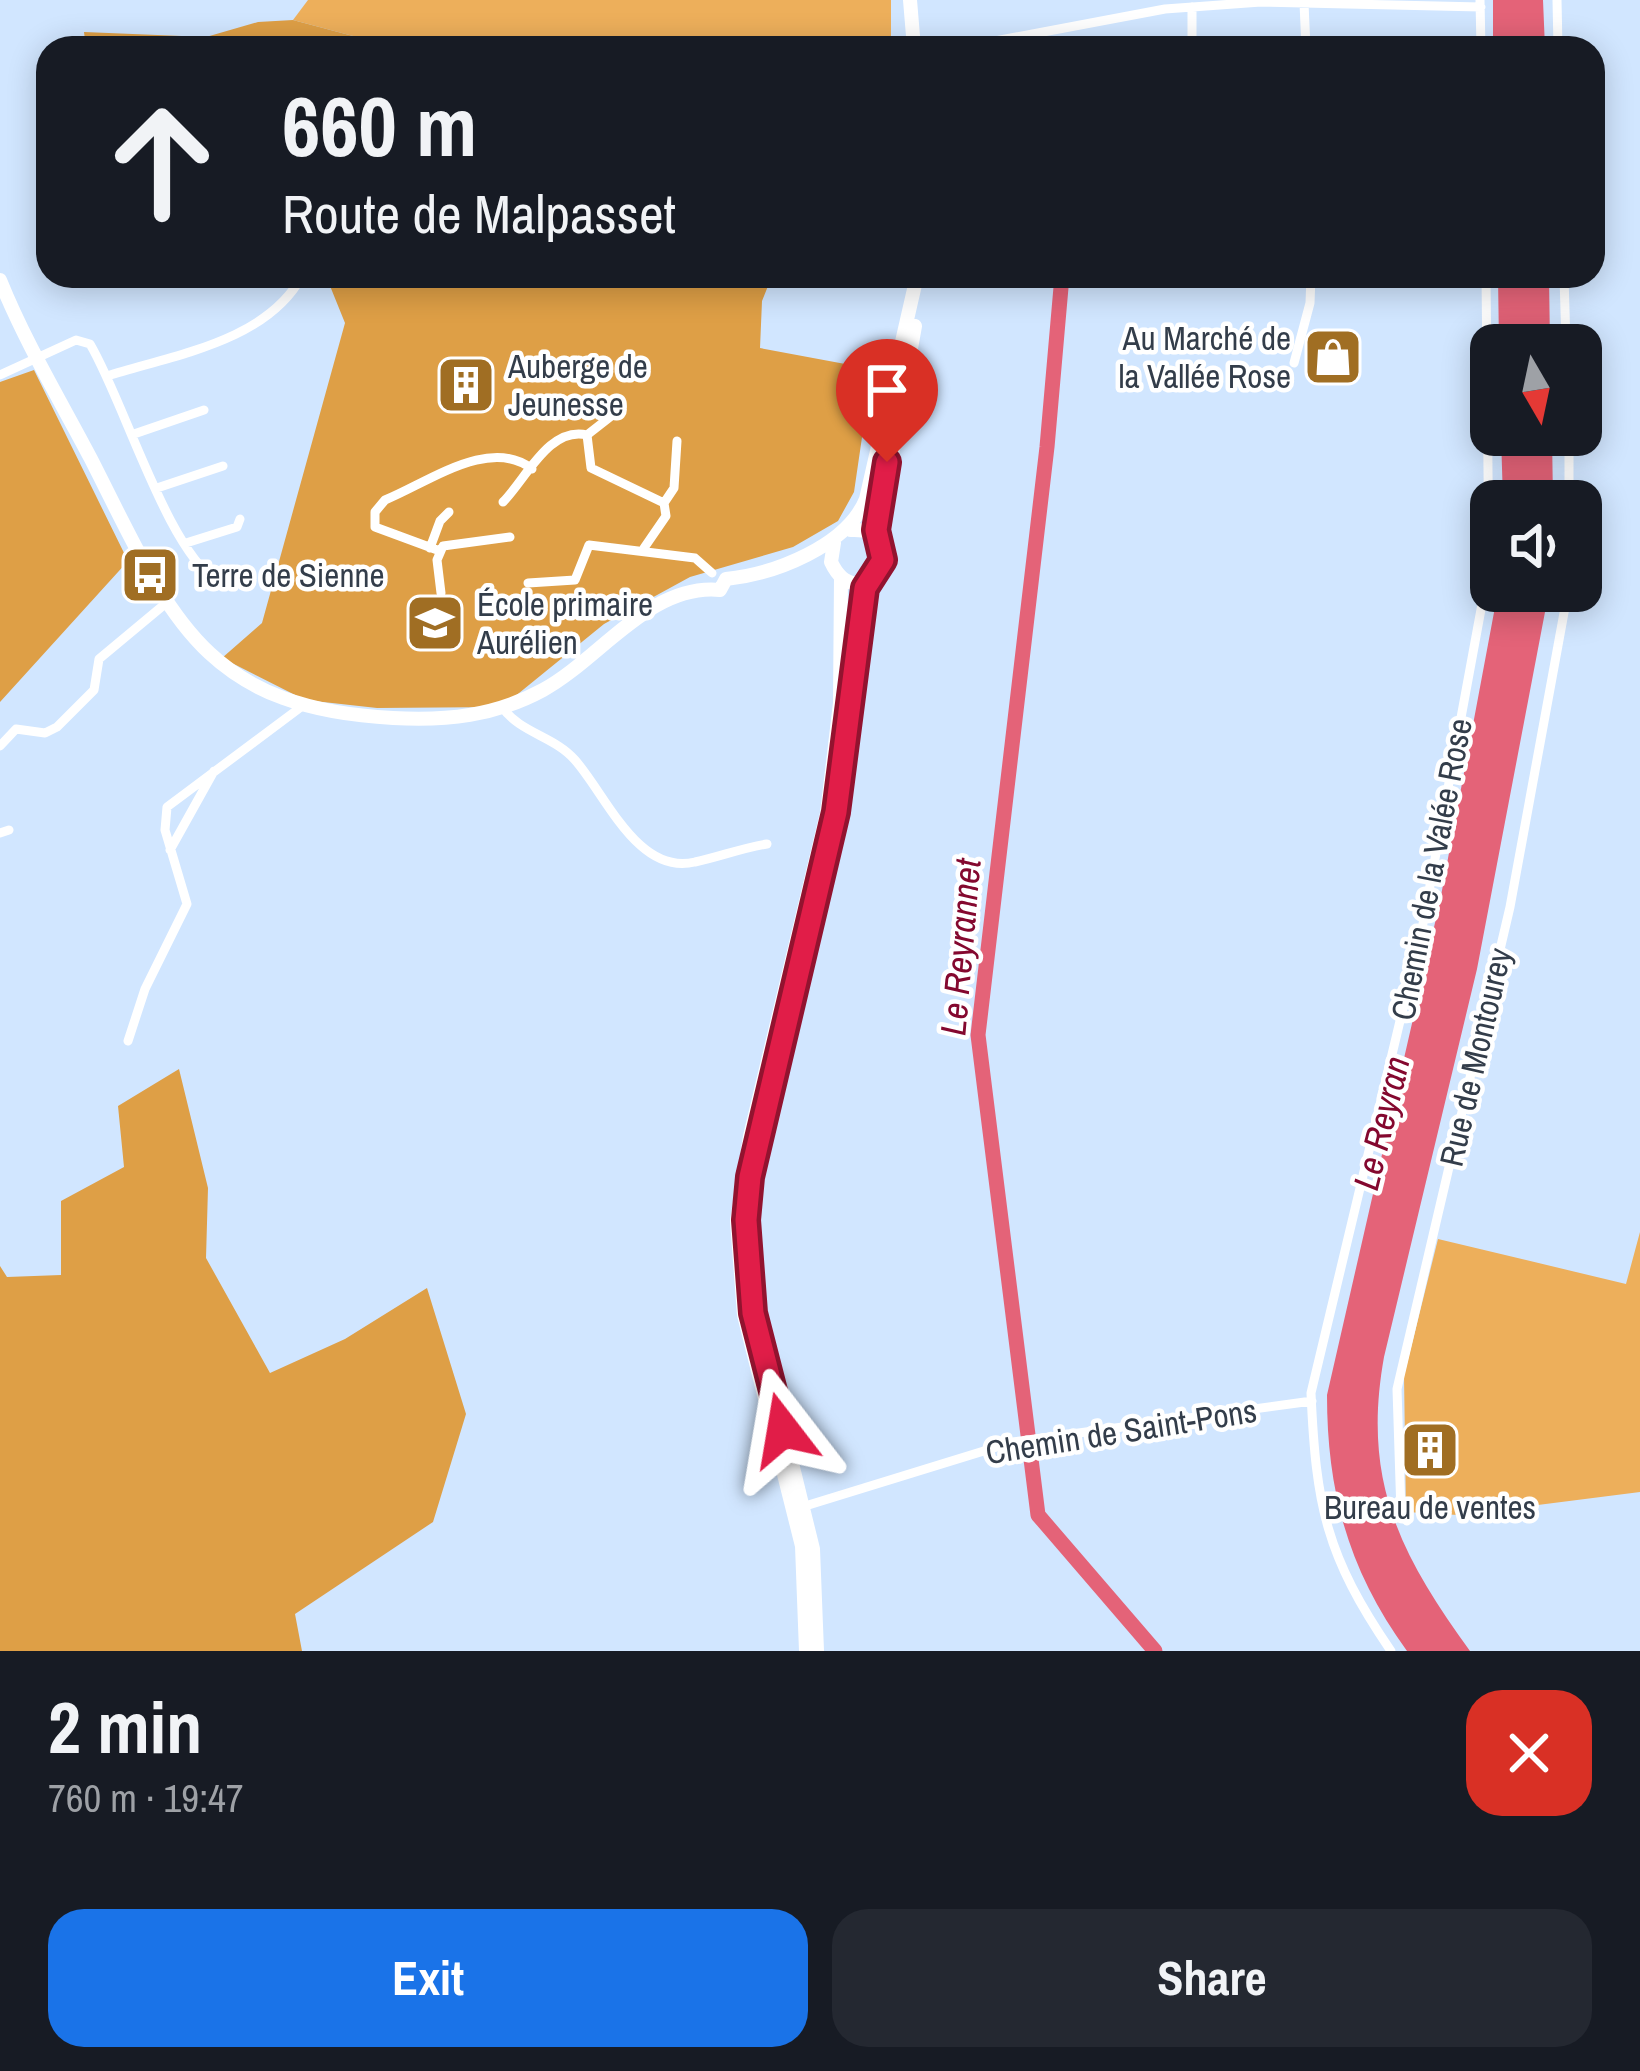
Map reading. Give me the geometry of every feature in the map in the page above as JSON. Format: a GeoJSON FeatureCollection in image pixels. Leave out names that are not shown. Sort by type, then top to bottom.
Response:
{"type":"FeatureCollection","features":[{"type":"Feature","properties":{"kind":"main road"},"geometry":{"type":"LineString","coordinates":[[901,0],[908,36]]}},
{"type":"Feature","properties":{"kind":"main road"},"geometry":{"type":"LineString","coordinates":[[910,0],[910,36]]}},
{"type":"Feature","properties":{"kind":"main road"},"geometry":{"type":"LineString","coordinates":[[0,280],[165,604],[212,657],[322,714],[436,721],[502,707],[542,691],[652,610],[716,580],[834,543],[850,530],[866,499],[878,436],[919,288]]}},
{"type":"Feature","properties":{"kind":"main road"},"geometry":{"type":"LineString","coordinates":[[806,1651],[799,1508],[753,1313],[746,1220],[750,1177],[836,812],[867,580],[883,560],[877,539],[920,288]]}},
{"type":"Feature","properties":{"kind":"main road"},"geometry":{"type":"LineString","coordinates":[[850,530],[877,539]]}},
{"type":"Feature","properties":{"kind":"main road"},"geometry":{"type":"LineString","coordinates":[[817,1651],[813,1549],[744,1315],[737,1221],[748,1148],[827,813],[840,703],[834,543]]}},
{"type":"Feature","properties":{"kind":"main road"},"geometry":{"type":"LineString","coordinates":[[786,561],[867,580]]}},
{"type":"Feature","properties":{"kind":"street"},"geometry":{"type":"LineString","coordinates":[[1557,0],[1558,36]]}},
{"type":"Feature","properties":{"kind":"street"},"geometry":{"type":"LineString","coordinates":[[1304,3],[1305,36]]}},
{"type":"Feature","properties":{"kind":"street"},"geometry":{"type":"LineString","coordinates":[[1011,36],[1192,7],[1304,3],[1480,4],[1481,36]]}},
{"type":"Feature","properties":{"kind":"street"},"geometry":{"type":"LineString","coordinates":[[1192,7],[1192,36]]}},
{"type":"Feature","properties":{"kind":"street"},"geometry":{"type":"LineString","coordinates":[[106,376],[243,329],[268,316],[292,288]]}},
{"type":"Feature","properties":{"kind":"street"},"geometry":{"type":"LineString","coordinates":[[1294,363],[1311,288]]}},
{"type":"Feature","properties":{"kind":"street","name":"Chemin de la Valée Rose"},"geometry":{"type":"LineString","coordinates":[[1391,1651],[1359,1604],[1326,1530],[1318,1502],[1312,1402],[1422,929],[1489,566],[1486,288]]}},
{"type":"Feature","properties":{"kind":"street"},"geometry":{"type":"LineString","coordinates":[[1564,288],[1565,324]]}},
{"type":"Feature","properties":{"kind":"street"},"geometry":{"type":"LineString","coordinates":[[0,375],[84,340],[186,543],[218,582]]}},
{"type":"Feature","properties":{"kind":"street"},"geometry":{"type":"LineString","coordinates":[[134,434],[204,410]]}},
{"type":"Feature","properties":{"kind":"street"},"geometry":{"type":"LineString","coordinates":[[502,502],[564,435],[587,435],[620,410]]}},
{"type":"Feature","properties":{"kind":"street"},"geometry":{"type":"LineString","coordinates":[[587,435],[591,468],[664,502]]}},
{"type":"Feature","properties":{"kind":"street"},"geometry":{"type":"LineString","coordinates":[[644,548],[666,516],[664,502],[674,488],[677,440]]}},
{"type":"Feature","properties":{"kind":"street"},"geometry":{"type":"LineString","coordinates":[[510,537],[448,543],[435,550],[375,527],[375,512],[385,500],[491,454],[513,455],[532,469]]}},
{"type":"Feature","properties":{"kind":"street"},"geometry":{"type":"LineString","coordinates":[[157,488],[223,466]]}},
{"type":"Feature","properties":{"kind":"street"},"geometry":{"type":"LineString","coordinates":[[441,592],[435,550],[440,521],[449,512]]}},
{"type":"Feature","properties":{"kind":"street"},"geometry":{"type":"LineString","coordinates":[[186,543],[237,526],[240,519]]}},
{"type":"Feature","properties":{"kind":"street"},"geometry":{"type":"LineString","coordinates":[[528,583],[575,580],[590,545],[644,548],[695,558],[716,580]]}},
{"type":"Feature","properties":{"kind":"street"},"geometry":{"type":"LineString","coordinates":[[0,746],[16,730],[45,733],[57,728],[94,690],[99,659],[165,604]]}},
{"type":"Feature","properties":{"kind":"street","name":"Rue de Montourey"},"geometry":{"type":"LineString","coordinates":[[1407,1522],[1401,1514],[1397,1389],[1510,907],[1564,612]]}},
{"type":"Feature","properties":{"kind":"street"},"geometry":{"type":"LineString","coordinates":[[128,1041],[145,989],[188,904],[170,850],[167,807],[301,707]]}},
{"type":"Feature","properties":{"kind":"street"},"geometry":{"type":"LineString","coordinates":[[502,707],[514,724],[573,758],[617,817],[656,857],[694,863],[767,844]]}},
{"type":"Feature","properties":{"kind":"street"},"geometry":{"type":"LineString","coordinates":[[170,850],[214,771]]}},
{"type":"Feature","properties":{"kind":"street","name":"Chemin de Saint-Pons"},"geometry":{"type":"LineString","coordinates":[[799,1508],[1026,1440],[1312,1402]]}},
{"type":"Feature","properties":{"kind":"shaded area"},"geometry":{"type":"Polygon","coordinates":[[[308,0],[891,0],[891,36],[353,36],[293,20],[308,0]]]}},
{"type":"Feature","properties":{"kind":"shaded area"},"geometry":{"type":"Polygon","coordinates":[[[1493,0],[1543,0],[1544,36],[1493,36],[1493,0]]]}},
{"type":"Feature","properties":{"kind":"shaded area"},"geometry":{"type":"Polygon","coordinates":[[[293,20],[353,36],[209,36],[258,22],[293,20]]]}},
{"type":"Feature","properties":{"kind":"shaded area"},"geometry":{"type":"Polygon","coordinates":[[[84,32],[182,36],[84,36],[84,32]]]}},
{"type":"Feature","properties":{"kind":"shaded area"},"geometry":{"type":"Polygon","coordinates":[[[331,288],[767,288],[762,301],[760,348],[872,369],[854,492],[838,521],[793,547],[690,577],[604,624],[502,707],[377,708],[305,700],[222,658],[262,623],[345,323],[331,288]]]}},
{"type":"Feature","properties":{"kind":"shaded area"},"geometry":{"type":"Polygon","coordinates":[[[1498,288],[1549,288],[1550,324],[1499,324],[1498,288]]]}},
{"type":"Feature","properties":{"kind":"shaded area"},"geometry":{"type":"Polygon","coordinates":[[[34,370],[128,561],[0,702],[0,382],[34,370]]]}},
{"type":"Feature","properties":{"kind":"shaded area"},"geometry":{"type":"Polygon","coordinates":[[[1502,456],[1552,456],[1553,480],[1502,480],[1502,456]]]}},
{"type":"Feature","properties":{"kind":"shaded area","name":"Le Reyran"},"geometry":{"type":"Polygon","coordinates":[[[1494,612],[1545,612],[1477,969],[1384,1357],[1378,1401],[1378,1441],[1392,1513],[1424,1581],[1470,1651],[1407,1651],[1370,1591],[1345,1530],[1331,1465],[1327,1395],[1440,901],[1494,612]]]}},
{"type":"Feature","properties":{"kind":"shaded area"},"geometry":{"type":"Polygon","coordinates":[[[179,1069],[208,1188],[206,1258],[270,1373],[345,1339],[427,1288],[466,1414],[433,1522],[295,1614],[302,1651],[0,1651],[0,1266],[7,1277],[61,1275],[61,1201],[124,1167],[118,1106],[179,1069]]]}},
{"type":"Feature","properties":{"kind":"shaded area"},"geometry":{"type":"Polygon","coordinates":[[[1640,1232],[1640,1492],[1458,1515],[1406,1512],[1404,1376],[1438,1239],[1626,1284],[1640,1232]]]}},
{"type":"Feature","properties":{"kind":"waterway","name":"Le Reyrannet"},"geometry":{"type":"LineString","coordinates":[[1061,288],[1047,447],[978,1035],[1038,1515],[1155,1651]]}},
{"type":"Feature","properties":{"kind":"place","name":"Au Marché de la Vallée Rose"},"geometry":{"type":"Point","coordinates":[1333,357]}},
{"type":"Feature","properties":{"kind":"place","name":"Auberge de Jeunesse"},"geometry":{"type":"Point","coordinates":[466,385]}},
{"type":"Feature","properties":{"kind":"place","name":"Terre de Sienne"},"geometry":{"type":"Point","coordinates":[150,575]}},
{"type":"Feature","properties":{"kind":"place","name":"École primaire Aurélien"},"geometry":{"type":"Point","coordinates":[435,623]}},
{"type":"Feature","properties":{"kind":"place","name":"Bureau de ventes"},"geometry":{"type":"Point","coordinates":[1430,1450]}},
{"type":"Feature","properties":{"kind":"route"},"geometry":{"type":"LineString","coordinates":[[783,1430],[746,1270],[750,1177],[836,812],[865,588],[883,560],[876,530],[887,462]]}}]}
